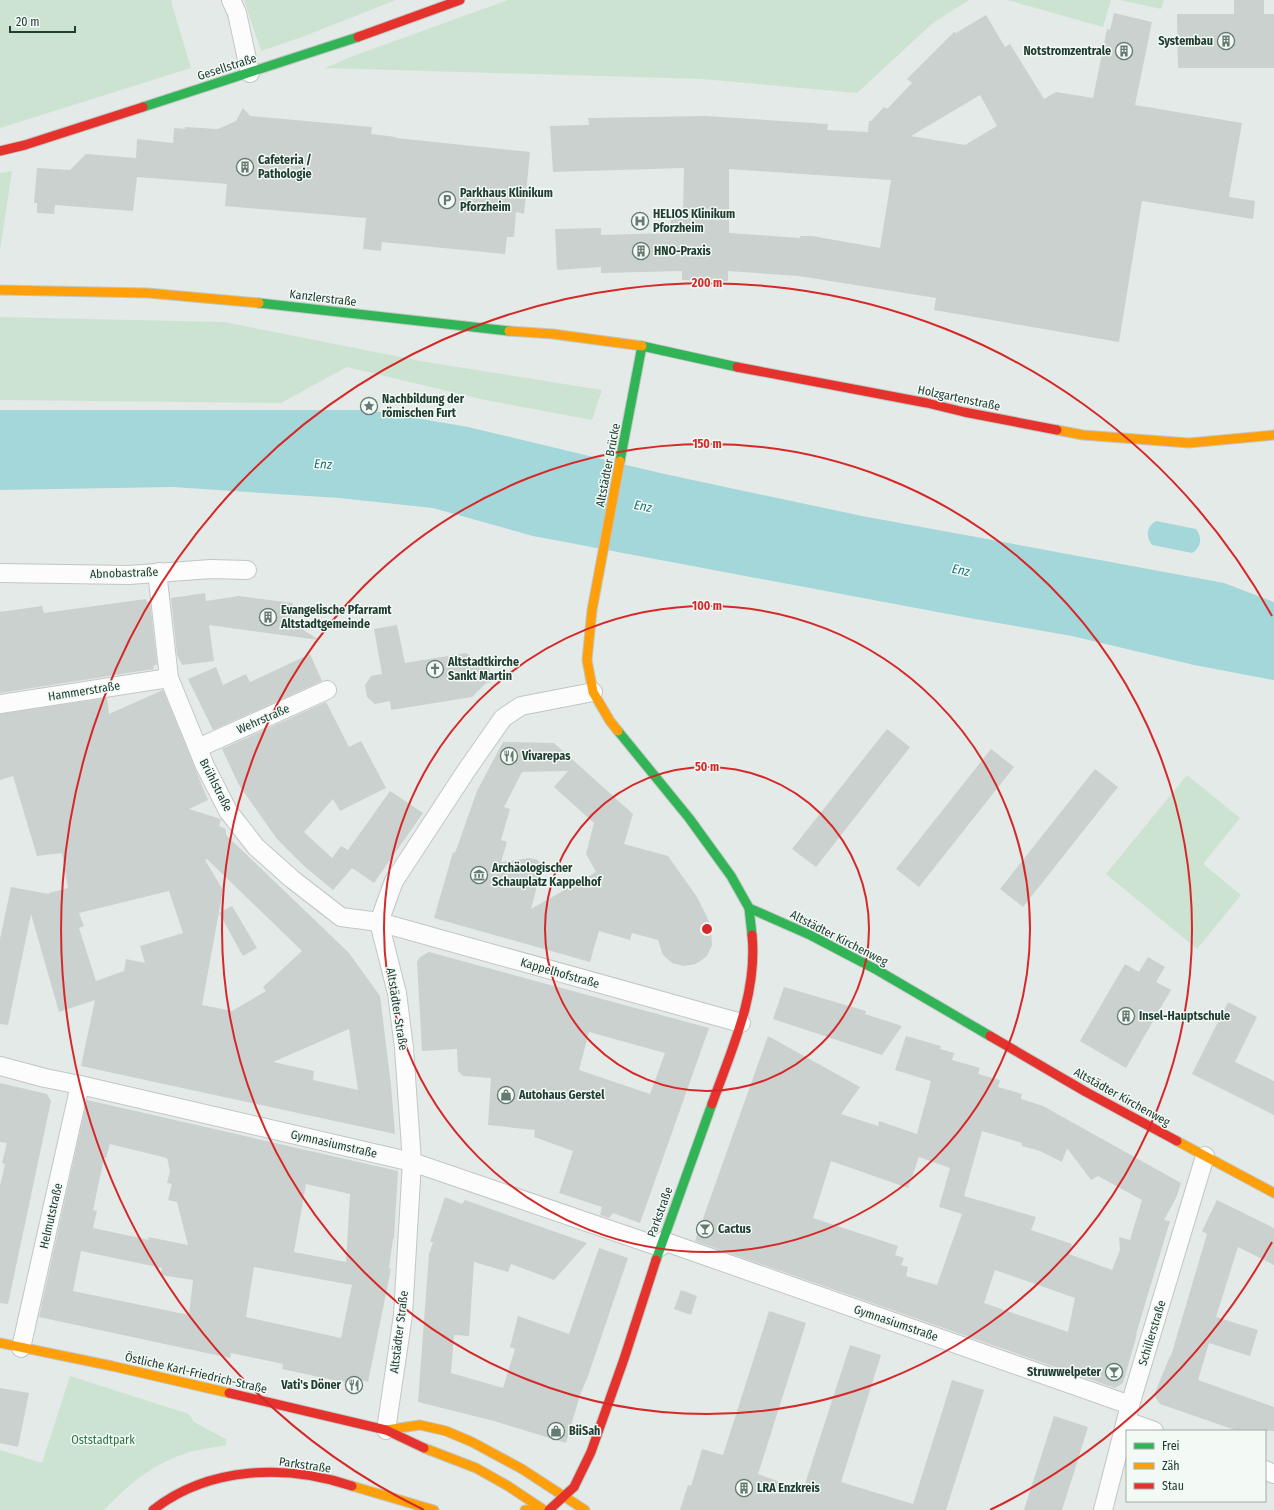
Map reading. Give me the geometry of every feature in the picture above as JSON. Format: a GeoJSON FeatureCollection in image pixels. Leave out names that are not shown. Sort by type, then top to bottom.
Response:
{"type":"FeatureCollection","features":[{"type":"Feature","properties":{"kind":"main road","name":"Gesellstraße"},"geometry":{"type":"LineString","coordinates":[[0,151],[25,145],[250,73],[353,39],[460,0]]}},
{"type":"Feature","properties":{"kind":"main road","name":"Kanzlerstraße"},"geometry":{"type":"LineString","coordinates":[[0,290],[148,293],[227,299],[517,332],[553,334],[642,346]]}},
{"type":"Feature","properties":{"kind":"main road","name":"Altstädter Brücke"},"geometry":{"type":"LineString","coordinates":[[593,692],[587,660],[593,607],[642,346]]}},
{"type":"Feature","properties":{"kind":"main road","name":"Holzgartenstraße"},"geometry":{"type":"LineString","coordinates":[[642,346],[744,368],[1083,435],[1190,443],[1274,434]]}},
{"type":"Feature","properties":{"kind":"main road"},"geometry":{"type":"LineString","coordinates":[[593,692],[610,721],[712,848],[731,876],[749,908]]}},
{"type":"Feature","properties":{"kind":"main road","name":"Parkstraße"},"geometry":{"type":"LineString","coordinates":[[549,1510],[574,1487],[591,1452],[662,1244],[741,1023],[750,981],[753,948],[749,908]]}},
{"type":"Feature","properties":{"kind":"main road","name":"Altstädter Kirchenweg"},"geometry":{"type":"LineString","coordinates":[[749,908],[810,935],[877,970],[1086,1092],[1274,1193]]}},
{"type":"Feature","properties":{"kind":"main road","name":"Östliche Karl-Friedrich-Straße"},"geometry":{"type":"LineString","coordinates":[[0,1343],[112,1366],[386,1430],[415,1445],[476,1468],[508,1486],[544,1510]]}},
{"type":"Feature","properties":{"kind":"main road","name":"Östliche Karl-Friedrich-Straße"},"geometry":{"type":"LineString","coordinates":[[386,1430],[420,1425],[446,1431],[472,1442],[522,1469],[585,1510]]}},
{"type":"Feature","properties":{"kind":"main road","name":"Parkstraße"},"geometry":{"type":"LineString","coordinates":[[153,1510],[166,1500],[186,1489],[210,1481],[230,1476],[254,1473],[284,1472],[327,1478],[434,1510]]}},
{"type":"Feature","properties":{"kind":"main road"},"geometry":{"type":"LineString","coordinates":[[525,1510],[531,1510]]}},
{"type":"Feature","properties":{"kind":"street"},"geometry":{"type":"LineString","coordinates":[[231,0],[237,13],[250,73]]}},
{"type":"Feature","properties":{"kind":"street","name":"Abnobastraße"},"geometry":{"type":"LineString","coordinates":[[0,573],[94,576],[211,569],[247,570]]}},
{"type":"Feature","properties":{"kind":"street","name":"Brühlstraße"},"geometry":{"type":"LineString","coordinates":[[159,572],[158,580],[169,678],[205,766],[228,811],[256,847],[292,880],[341,917],[379,922]]}},
{"type":"Feature","properties":{"kind":"street","name":"Hammerstraße"},"geometry":{"type":"LineString","coordinates":[[0,704],[169,678]]}},
{"type":"Feature","properties":{"kind":"street","name":"Wehrstraße"},"geometry":{"type":"LineString","coordinates":[[198,748],[327,690]]}},
{"type":"Feature","properties":{"kind":"street"},"geometry":{"type":"LineString","coordinates":[[379,922],[394,881],[466,771],[503,718],[521,706],[593,692]]}},
{"type":"Feature","properties":{"kind":"street","name":"Kappelhofstraße"},"geometry":{"type":"LineString","coordinates":[[379,922],[741,1023]]}},
{"type":"Feature","properties":{"kind":"street","name":"Altstädter Straße"},"geometry":{"type":"LineString","coordinates":[[379,922],[397,994],[404,1048],[412,1162],[403,1314],[386,1430]]}},
{"type":"Feature","properties":{"kind":"street","name":"Gymnasiumstraße"},"geometry":{"type":"LineString","coordinates":[[0,1066],[46,1078],[412,1162],[662,1244],[1128,1413],[1153,1430]]}},
{"type":"Feature","properties":{"kind":"street","name":"Helmutstraße"},"geometry":{"type":"LineString","coordinates":[[21,1348],[80,1085]]}},
{"type":"Feature","properties":{"kind":"street","name":"Schillerstraße"},"geometry":{"type":"LineString","coordinates":[[1102,1510],[1128,1413],[1205,1156]]}},
{"type":"Feature","properties":{"kind":"green space"},"geometry":{"type":"Polygon","coordinates":[[[0,0],[173,0],[171,1],[191,68],[0,128],[0,0]]]}},
{"type":"Feature","properties":{"kind":"green space"},"geometry":{"type":"Polygon","coordinates":[[[244,0],[396,0],[302,37],[261,51],[244,0]]]}},
{"type":"Feature","properties":{"kind":"green space"},"geometry":{"type":"Polygon","coordinates":[[[508,0],[969,0],[933,23],[857,93],[702,79],[325,68],[353,56],[508,0]]]}},
{"type":"Feature","properties":{"kind":"green space"},"geometry":{"type":"Polygon","coordinates":[[[1007,0],[1111,0],[1103,27],[1007,0]]]}},
{"type":"Feature","properties":{"kind":"green space"},"geometry":{"type":"Polygon","coordinates":[[[1120,0],[1164,0],[1161,9],[1120,0]]]}},
{"type":"Feature","properties":{"kind":"green space"},"geometry":{"type":"Polygon","coordinates":[[[12,171],[0,251],[0,173],[12,171]]]}},
{"type":"Feature","properties":{"kind":"green space"},"geometry":{"type":"Polygon","coordinates":[[[0,317],[224,322],[426,362],[602,390],[592,420],[485,400],[347,367],[281,403],[0,400],[0,317]]]}},
{"type":"Feature","properties":{"kind":"green space"},"geometry":{"type":"Polygon","coordinates":[[[1187,775],[1240,818],[1203,864],[1241,895],[1197,949],[1106,874],[1187,775]]]}},
{"type":"Feature","properties":{"kind":"green space","name":"Oststadtpark"},"geometry":{"type":"Polygon","coordinates":[[[70,1376],[189,1414],[194,1422],[226,1439],[226,1445],[189,1452],[161,1464],[140,1477],[104,1510],[0,1510],[0,1450],[42,1463],[70,1376]]]}},
{"type":"Feature","properties":{"kind":"water","name":"Enz"},"geometry":{"type":"Polygon","coordinates":[[[0,410],[368,410],[468,427],[660,473],[862,516],[1224,583],[1274,602],[1274,680],[1194,665],[1072,636],[533,536],[433,508],[339,498],[172,487],[0,490],[0,410]]]}},
{"type":"Feature","properties":{"kind":"water"},"geometry":{"type":"Polygon","coordinates":[[[1156,521],[1196,529],[1200,539],[1198,548],[1192,553],[1152,545],[1148,538],[1148,532],[1149,528],[1156,521]]]}},
{"type":"Feature","properties":{"kind":"building","name":"Systembau"},"geometry":{"type":"Polygon","coordinates":[[[1234,0],[1264,0],[1264,14],[1274,14],[1274,68],[1178,68],[1177,14],[1234,14],[1234,0]]]}},
{"type":"Feature","properties":{"kind":"building"},"geometry":{"type":"Polygon","coordinates":[[[1114,13],[1152,22],[1135,105],[1242,123],[1229,197],[1255,201],[1253,219],[1142,201],[1119,342],[934,310],[936,298],[799,276],[728,271],[728,281],[682,280],[682,271],[601,273],[601,267],[557,270],[555,229],[601,228],[601,235],[670,233],[671,213],[683,214],[684,168],[553,172],[550,126],[589,125],[588,118],[706,116],[828,124],[827,130],[868,132],[869,121],[871,121],[884,107],[887,109],[912,83],[907,79],[954,32],[956,33],[986,15],[1005,47],[1010,44],[1044,99],[1056,92],[1093,98],[1107,29],[1110,30],[1114,13]],[[980,95],[911,136],[965,145],[997,126],[980,95]],[[729,169],[729,233],[800,238],[800,236],[812,236],[880,248],[891,180],[729,169]]]}},
{"type":"Feature","properties":{"kind":"building"},"geometry":{"type":"Polygon","coordinates":[[[243,108],[250,116],[372,127],[371,134],[396,138],[530,152],[524,214],[516,212],[514,237],[507,237],[505,254],[382,242],[381,251],[363,249],[366,218],[225,206],[227,184],[137,177],[133,211],[55,205],[54,214],[37,213],[37,203],[34,203],[37,168],[70,170],[86,154],[136,158],[137,139],[173,143],[174,128],[185,129],[185,127],[218,129],[236,121],[243,108]]]}},
{"type":"Feature","properties":{"kind":"building"},"geometry":{"type":"Polygon","coordinates":[[[205,593],[206,601],[239,596],[293,603],[291,622],[319,640],[209,625],[214,661],[182,665],[177,655],[171,598],[205,593]]]}},
{"type":"Feature","properties":{"kind":"building"},"geometry":{"type":"Polygon","coordinates":[[[146,599],[147,602],[150,601],[157,664],[153,666],[154,669],[0,693],[0,612],[42,606],[44,613],[146,599]]]}},
{"type":"Feature","properties":{"kind":"building","name":"Altstadtkirche Sankt Martin"},"geometry":{"type":"Polygon","coordinates":[[[397,625],[405,663],[466,653],[481,663],[488,661],[492,681],[485,684],[472,697],[391,710],[390,701],[375,704],[367,697],[365,685],[371,676],[382,674],[374,629],[397,625]]]}},
{"type":"Feature","properties":{"kind":"building"},"geometry":{"type":"Polygon","coordinates":[[[310,654],[322,681],[213,730],[188,679],[216,667],[223,685],[246,674],[250,682],[310,654]]]}},
{"type":"Feature","properties":{"kind":"building"},"geometry":{"type":"Polygon","coordinates":[[[163,690],[208,800],[189,809],[221,819],[219,826],[226,829],[226,835],[349,953],[380,996],[391,1085],[395,1134],[81,1066],[95,1000],[59,1012],[31,914],[8,1025],[0,1024],[0,939],[11,887],[49,894],[68,888],[62,853],[37,856],[13,776],[0,780],[0,714],[107,698],[109,714],[163,690]],[[207,859],[205,860],[223,890],[202,1005],[232,1011],[266,991],[263,987],[302,951],[207,859]],[[169,891],[79,913],[84,926],[79,928],[96,981],[124,971],[126,959],[145,963],[140,946],[183,933],[169,891]],[[349,1029],[273,1062],[314,1071],[313,1080],[358,1090],[349,1029]]]}},
{"type":"Feature","properties":{"kind":"building"},"geometry":{"type":"Polygon","coordinates":[[[326,702],[349,747],[361,741],[386,788],[340,811],[333,799],[304,832],[332,858],[341,846],[348,850],[390,791],[423,813],[374,883],[352,868],[333,890],[304,866],[277,839],[239,785],[222,749],[326,702]]]}},
{"type":"Feature","properties":{"kind":"building"},"geometry":{"type":"Polygon","coordinates":[[[887,729],[910,747],[816,867],[792,849],[887,729]]]}},
{"type":"Feature","properties":{"kind":"building"},"geometry":{"type":"Polygon","coordinates":[[[503,742],[554,743],[633,814],[624,844],[668,856],[697,897],[711,927],[712,945],[707,956],[696,964],[684,966],[672,963],[663,955],[658,940],[632,933],[630,940],[599,931],[590,962],[434,918],[453,852],[455,853],[477,791],[503,742]],[[568,771],[522,772],[504,807],[510,809],[501,840],[507,842],[501,862],[530,858],[538,860],[542,867],[531,909],[596,872],[586,854],[594,823],[554,787],[568,771]]]}},
{"type":"Feature","properties":{"kind":"building"},"geometry":{"type":"Polygon","coordinates":[[[991,749],[1014,767],[919,887],[896,869],[991,749]]]}},
{"type":"Feature","properties":{"kind":"building"},"geometry":{"type":"Polygon","coordinates":[[[1095,769],[1118,787],[1023,907],[1000,889],[1095,769]]]}},
{"type":"Feature","properties":{"kind":"building"},"geometry":{"type":"Polygon","coordinates":[[[232,906],[257,948],[243,956],[219,913],[232,906]]]}},
{"type":"Feature","properties":{"kind":"building"},"geometry":{"type":"Polygon","coordinates":[[[429,952],[709,1028],[640,1223],[613,1213],[609,1218],[600,1215],[602,1207],[559,1193],[573,1151],[534,1137],[535,1130],[488,1125],[491,1078],[463,1076],[458,1071],[457,1049],[422,1051],[417,962],[420,957],[429,952]],[[589,1032],[579,1070],[650,1094],[665,1053],[589,1032]]]}},
{"type":"Feature","properties":{"kind":"building","name":"Insel-Hauptschule"},"geometry":{"type":"Polygon","coordinates":[[[1148,957],[1165,967],[1156,982],[1171,990],[1126,1068],[1080,1041],[1125,964],[1139,972],[1148,957]]]}},
{"type":"Feature","properties":{"kind":"building"},"geometry":{"type":"Polygon","coordinates":[[[784,987],[866,1011],[865,1014],[902,1026],[882,1055],[773,1019],[784,987]]]}},
{"type":"Feature","properties":{"kind":"building"},"geometry":{"type":"Polygon","coordinates":[[[1228,1002],[1257,1017],[1235,1062],[1274,1081],[1274,1115],[1192,1074],[1228,1002]]]}},
{"type":"Feature","properties":{"kind":"building"},"geometry":{"type":"Polygon","coordinates":[[[768,1036],[860,1087],[841,1114],[878,1126],[879,1121],[917,1134],[931,1081],[895,1070],[906,1036],[941,1046],[940,1049],[954,1053],[952,1060],[980,1068],[978,1074],[1000,1080],[998,1087],[1022,1094],[1021,1099],[1043,1106],[1181,1183],[1176,1198],[1164,1220],[1170,1221],[1123,1383],[1115,1388],[695,1241],[768,1036]],[[982,1131],[964,1196],[1036,1217],[1031,1230],[1072,1244],[1069,1254],[1112,1270],[1120,1250],[1119,1237],[1130,1240],[1142,1200],[1098,1176],[1091,1180],[1067,1148],[1062,1162],[1040,1151],[1022,1146],[1022,1143],[982,1131]],[[919,1157],[908,1188],[831,1161],[813,1218],[898,1246],[895,1255],[904,1258],[901,1265],[908,1267],[906,1276],[937,1285],[962,1214],[939,1207],[950,1168],[919,1157]],[[995,1270],[984,1303],[1068,1332],[1075,1298],[995,1270]]]}},
{"type":"Feature","properties":{"kind":"building"},"geometry":{"type":"Polygon","coordinates":[[[0,1083],[47,1094],[51,1101],[8,1304],[0,1303],[0,1186],[5,1164],[2,1163],[7,1143],[0,1142],[0,1083]]]}},
{"type":"Feature","properties":{"kind":"building"},"geometry":{"type":"Polygon","coordinates":[[[87,1100],[398,1171],[394,1238],[389,1268],[391,1269],[368,1382],[358,1379],[356,1385],[282,1369],[283,1364],[231,1353],[230,1358],[39,1317],[87,1100]],[[110,1144],[106,1158],[104,1158],[93,1210],[97,1211],[93,1228],[149,1240],[148,1237],[188,1245],[177,1202],[168,1200],[172,1184],[167,1183],[170,1171],[167,1158],[110,1144]],[[306,1184],[294,1252],[346,1262],[350,1194],[306,1184]],[[81,1251],[73,1291],[189,1315],[193,1280],[161,1275],[162,1268],[81,1251]],[[254,1267],[246,1317],[341,1338],[352,1285],[254,1267]]]}},
{"type":"Feature","properties":{"kind":"building"},"geometry":{"type":"Polygon","coordinates":[[[445,1197],[462,1204],[465,1200],[587,1243],[554,1280],[511,1264],[508,1272],[474,1262],[469,1336],[454,1335],[451,1373],[503,1388],[515,1349],[510,1347],[518,1316],[569,1334],[599,1248],[628,1258],[588,1376],[580,1395],[566,1443],[494,1421],[418,1402],[429,1254],[433,1242],[430,1242],[445,1197]]]}},
{"type":"Feature","properties":{"kind":"building"},"geometry":{"type":"Polygon","coordinates":[[[1217,1200],[1274,1228],[1274,1265],[1238,1247],[1216,1317],[1258,1330],[1250,1356],[1209,1343],[1198,1380],[1274,1407],[1274,1431],[1235,1430],[1160,1404],[1154,1395],[1171,1356],[1207,1234],[1202,1231],[1217,1200]]]}},
{"type":"Feature","properties":{"kind":"building"},"geometry":{"type":"Polygon","coordinates":[[[681,1290],[697,1296],[691,1315],[674,1309],[681,1290]]]}},
{"type":"Feature","properties":{"kind":"building"},"geometry":{"type":"Polygon","coordinates":[[[769,1311],[806,1323],[758,1474],[803,1490],[850,1345],[881,1355],[841,1482],[913,1504],[952,1380],[984,1390],[946,1510],[680,1510],[688,1485],[691,1486],[702,1449],[723,1455],[769,1311]]]}},
{"type":"Feature","properties":{"kind":"building"},"geometry":{"type":"Polygon","coordinates":[[[0,1388],[29,1393],[18,1447],[0,1443],[0,1388]]]}},
{"type":"Feature","properties":{"kind":"building"},"geometry":{"type":"Polygon","coordinates":[[[1054,1416],[1088,1427],[1062,1510],[1024,1510],[1054,1416]]]}},
{"type":"Feature","properties":{"kind":"traffic: fast"},"geometry":{"type":"LineString","coordinates":[[143,107],[358,37]]}},
{"type":"Feature","properties":{"kind":"traffic: fast"},"geometry":{"type":"LineString","coordinates":[[259,303],[509,331]]}},
{"type":"Feature","properties":{"kind":"traffic: fast"},"geometry":{"type":"LineString","coordinates":[[620,461],[642,346],[737,367]]}},
{"type":"Feature","properties":{"kind":"traffic: fast"},"geometry":{"type":"LineString","coordinates":[[618,731],[689,818],[731,876],[749,908],[752,935]]}},
{"type":"Feature","properties":{"kind":"traffic: fast"},"geometry":{"type":"LineString","coordinates":[[749,908],[810,935],[877,970],[990,1036]]}},
{"type":"Feature","properties":{"kind":"traffic: fast"},"geometry":{"type":"LineString","coordinates":[[656,1260],[712,1104]]}},
{"type":"Feature","properties":{"kind":"traffic: slow"},"geometry":{"type":"LineString","coordinates":[[0,290],[148,293],[259,303]]}},
{"type":"Feature","properties":{"kind":"traffic: slow"},"geometry":{"type":"LineString","coordinates":[[509,331],[553,334],[642,346]]}},
{"type":"Feature","properties":{"kind":"traffic: slow"},"geometry":{"type":"LineString","coordinates":[[1057,430],[1083,435],[1189,443],[1274,435]]}},
{"type":"Feature","properties":{"kind":"traffic: slow"},"geometry":{"type":"LineString","coordinates":[[618,731],[610,721],[593,692],[587,660],[592,610],[620,461]]}},
{"type":"Feature","properties":{"kind":"traffic: slow"},"geometry":{"type":"LineString","coordinates":[[1177,1141],[1274,1193]]}},
{"type":"Feature","properties":{"kind":"traffic: slow"},"geometry":{"type":"LineString","coordinates":[[0,1343],[112,1366],[229,1393]]}},
{"type":"Feature","properties":{"kind":"traffic: slow"},"geometry":{"type":"LineString","coordinates":[[386,1430],[420,1425],[446,1431],[472,1442],[522,1469],[585,1510]]}},
{"type":"Feature","properties":{"kind":"traffic: slow"},"geometry":{"type":"LineString","coordinates":[[424,1448],[476,1468],[508,1486],[544,1510]]}},
{"type":"Feature","properties":{"kind":"traffic: slow"},"geometry":{"type":"LineString","coordinates":[[352,1486],[434,1510]]}},
{"type":"Feature","properties":{"kind":"traffic: slow"},"geometry":{"type":"LineString","coordinates":[[525,1510],[531,1510]]}},
{"type":"Feature","properties":{"kind":"traffic: jam"},"geometry":{"type":"LineString","coordinates":[[358,37],[460,0]]}},
{"type":"Feature","properties":{"kind":"traffic: jam"},"geometry":{"type":"LineString","coordinates":[[0,151],[25,145],[143,107]]}},
{"type":"Feature","properties":{"kind":"traffic: jam"},"geometry":{"type":"LineString","coordinates":[[737,367],[927,403],[964,412],[1057,430]]}},
{"type":"Feature","properties":{"kind":"traffic: jam"},"geometry":{"type":"LineString","coordinates":[[712,1104],[735,1043],[747,1000],[753,957],[752,935]]}},
{"type":"Feature","properties":{"kind":"traffic: jam"},"geometry":{"type":"LineString","coordinates":[[990,1036],[1086,1092],[1177,1141]]}},
{"type":"Feature","properties":{"kind":"traffic: jam"},"geometry":{"type":"LineString","coordinates":[[549,1510],[574,1487],[591,1452],[624,1359],[656,1260]]}},
{"type":"Feature","properties":{"kind":"traffic: jam"},"geometry":{"type":"LineString","coordinates":[[229,1393],[386,1430],[424,1448]]}},
{"type":"Feature","properties":{"kind":"traffic: jam"},"geometry":{"type":"LineString","coordinates":[[153,1510],[175,1495],[199,1485],[223,1477],[249,1473],[275,1472],[301,1474],[352,1486]]}},
{"type":"Feature","properties":{"kind":"place","name":"Systembau"},"geometry":{"type":"Point","coordinates":[1226,41]}},
{"type":"Feature","properties":{"kind":"place","name":"Notstromzentrale"},"geometry":{"type":"Point","coordinates":[1124,51]}},
{"type":"Feature","properties":{"kind":"place","name":"Cafeteria / Pathologie"},"geometry":{"type":"Point","coordinates":[245,167]}},
{"type":"Feature","properties":{"kind":"place","name":"Parkhaus Klinikum Pforzheim"},"geometry":{"type":"Point","coordinates":[447,200]}},
{"type":"Feature","properties":{"kind":"place","name":"HELIOS Klinikum Pforzheim"},"geometry":{"type":"Point","coordinates":[640,221]}},
{"type":"Feature","properties":{"kind":"place","name":"HNO-Praxis"},"geometry":{"type":"Point","coordinates":[641,251]}},
{"type":"Feature","properties":{"kind":"place","name":"Nachbildung der römischen Furt"},"geometry":{"type":"Point","coordinates":[369,406]}},
{"type":"Feature","properties":{"kind":"place","name":"Evangelische Pfarramt Altstadtgemeinde"},"geometry":{"type":"Point","coordinates":[268,617]}},
{"type":"Feature","properties":{"kind":"place","name":"Altstadtkirche Sankt Martin"},"geometry":{"type":"Point","coordinates":[435,669]}},
{"type":"Feature","properties":{"kind":"place","name":"Vivarepas"},"geometry":{"type":"Point","coordinates":[509,756]}},
{"type":"Feature","properties":{"kind":"place","name":"Archäologischer Schauplatz Kappelhof"},"geometry":{"type":"Point","coordinates":[479,875]}},
{"type":"Feature","properties":{"kind":"place","name":"Insel-Hauptschule"},"geometry":{"type":"Point","coordinates":[1126,1016]}},
{"type":"Feature","properties":{"kind":"place","name":"Autohaus Gerstel"},"geometry":{"type":"Point","coordinates":[506,1095]}},
{"type":"Feature","properties":{"kind":"place","name":"Cactus"},"geometry":{"type":"Point","coordinates":[705,1229]}},
{"type":"Feature","properties":{"kind":"place","name":"Struwwelpeter"},"geometry":{"type":"Point","coordinates":[1114,1372]}},
{"type":"Feature","properties":{"kind":"place","name":"Vati's Döner"},"geometry":{"type":"Point","coordinates":[354,1385]}},
{"type":"Feature","properties":{"kind":"place","name":"BiiSah"},"geometry":{"type":"Point","coordinates":[556,1431]}},
{"type":"Feature","properties":{"kind":"place","name":"LRA Enzkreis"},"geometry":{"type":"Point","coordinates":[744,1488]}}]}
